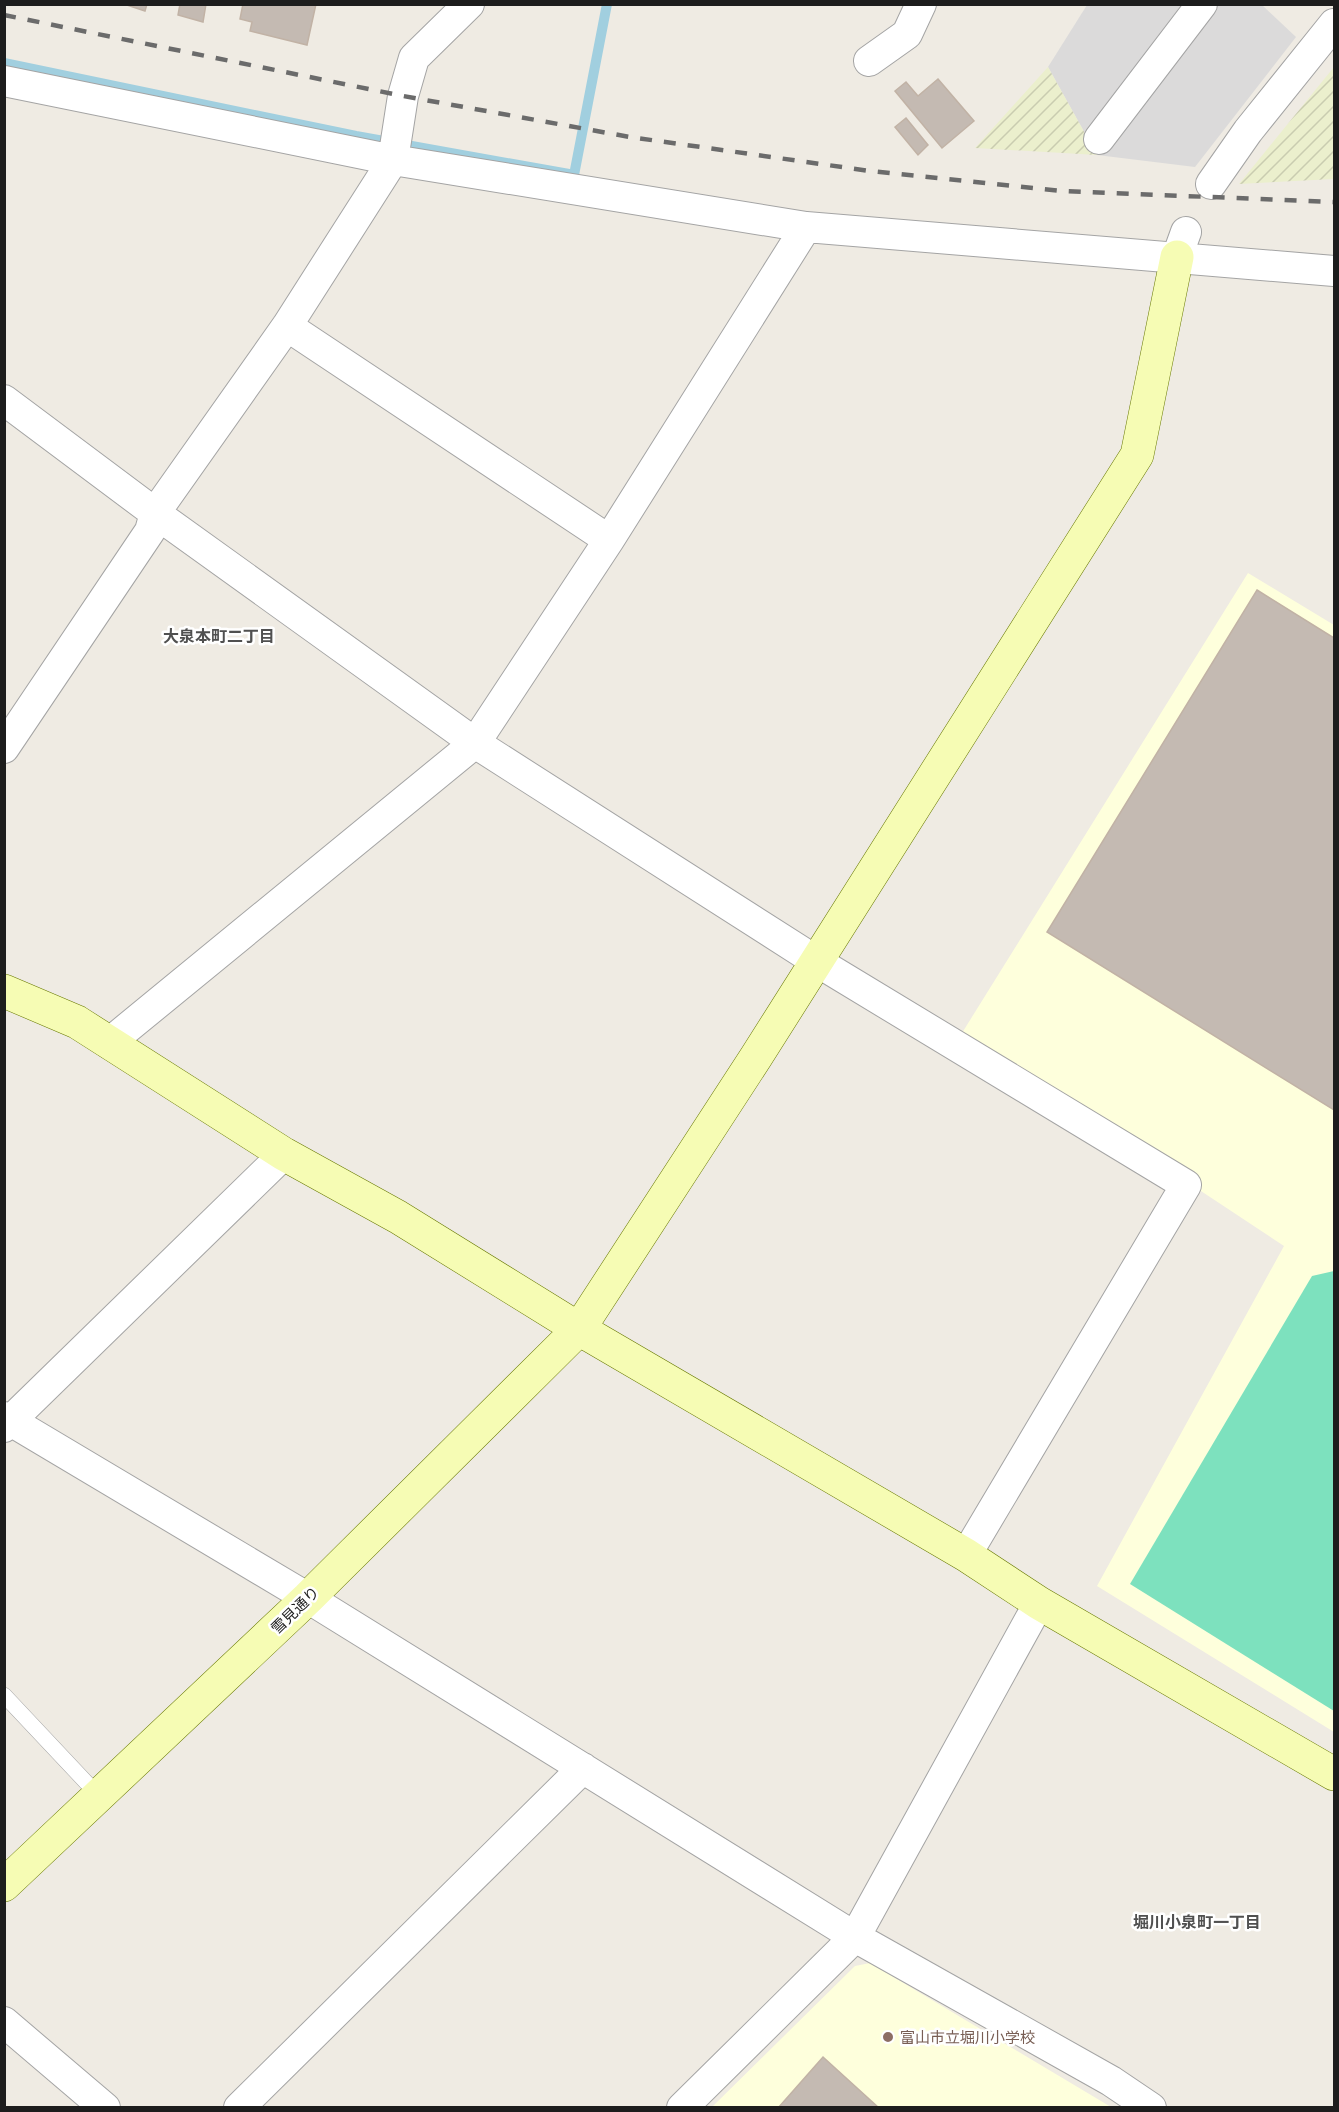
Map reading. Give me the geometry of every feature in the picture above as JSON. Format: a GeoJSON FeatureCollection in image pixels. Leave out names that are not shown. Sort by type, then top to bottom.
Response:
{"type":"FeatureCollection","features":[{"type":"Feature","properties":{"kind":"street"},"geometry":{"type":"LineString","coordinates":[[4,748],[150,531],[155,513],[287,326],[393,160],[403,96],[414,58],[469,4]]}},
{"type":"Feature","properties":{"kind":"street"},"geometry":{"type":"LineString","coordinates":[[868,60],[907,34],[921,4]]}},
{"type":"Feature","properties":{"kind":"street"},"geometry":{"type":"LineString","coordinates":[[1099,139],[1202,4]]}},
{"type":"Feature","properties":{"kind":"street"},"geometry":{"type":"LineString","coordinates":[[1211,184],[1248,131],[1335,24]]}},
{"type":"Feature","properties":{"kind":"street"},"geometry":{"type":"LineString","coordinates":[[4,81],[393,160],[807,227],[1181,245],[1335,271]]}},
{"type":"Feature","properties":{"kind":"street"},"geometry":{"type":"LineString","coordinates":[[109,1043],[476,743],[609,540],[807,227]]}},
{"type":"Feature","properties":{"kind":"street","name":"雪見通り"},"geometry":{"type":"LineString","coordinates":[[4,1885],[308,1598],[579,1329],[1137,455],[1181,245]]}},
{"type":"Feature","properties":{"kind":"street"},"geometry":{"type":"LineString","coordinates":[[287,326],[609,540]]}},
{"type":"Feature","properties":{"kind":"street"},"geometry":{"type":"LineString","coordinates":[[4,400],[155,513],[476,743],[816,961],[1186,1185],[966,1555]]}},
{"type":"Feature","properties":{"kind":"street"},"geometry":{"type":"LineString","coordinates":[[4,991],[77,1022],[284,1154],[398,1217],[579,1329],[966,1555],[1039,1603],[1335,1774]]}},
{"type":"Feature","properties":{"kind":"street"},"geometry":{"type":"LineString","coordinates":[[284,1154],[7,1422],[308,1598],[855,1936],[1112,2081],[1151,2108]]}},
{"type":"Feature","properties":{"kind":"street"},"geometry":{"type":"LineString","coordinates":[[682,2108],[855,1936],[1039,1603]]}},
{"type":"Feature","properties":{"kind":"street"},"geometry":{"type":"LineString","coordinates":[[239,2108],[583,1768]]}},
{"type":"Feature","properties":{"kind":"street"},"geometry":{"type":"LineString","coordinates":[[4,2022],[105,2108]]}},
{"type":"Feature","properties":{"kind":"lane"},"geometry":{"type":"LineString","coordinates":[[4,1695],[99,1796]]}},
{"type":"Feature","properties":{"kind":"shaded area"},"geometry":{"type":"Polygon","coordinates":[[[1087,5],[1262,5],[1296,37],[1195,167],[1097,155],[1048,67],[1087,5]]]}},
{"type":"Feature","properties":{"kind":"shaded area"},"geometry":{"type":"Polygon","coordinates":[[[1048,67],[1097,155],[975,148],[1048,67]]]}},
{"type":"Feature","properties":{"kind":"shaded area"},"geometry":{"type":"Polygon","coordinates":[[[1334,67],[1334,179],[1239,184],[1334,67]]]}},
{"type":"Feature","properties":{"kind":"shaded area"},"geometry":{"type":"Polygon","coordinates":[[[1248,573],[1334,625],[1334,1732],[1097,1586],[1284,1246],[962,1033],[1248,573]]]}},
{"type":"Feature","properties":{"kind":"shaded area","name":"富山市立堀川小学校"},"geometry":{"type":"Polygon","coordinates":[[[870,1963],[1111,2107],[711,2108],[855,1966],[870,1963]]]}},
{"type":"Feature","properties":{"kind":"green space"},"geometry":{"type":"Polygon","coordinates":[[[1334,1271],[1334,1711],[1130,1584],[1312,1276],[1334,1271]]]}},
{"type":"Feature","properties":{"kind":"building"},"geometry":{"type":"Polygon","coordinates":[[[124,4],[147,4],[145,11],[124,4]]]}},
{"type":"Feature","properties":{"kind":"building"},"geometry":{"type":"Polygon","coordinates":[[[180,4],[206,4],[203,22],[178,15],[180,4]]]}},
{"type":"Feature","properties":{"kind":"building"},"geometry":{"type":"Polygon","coordinates":[[[243,4],[316,4],[307,45],[250,31],[252,22],[240,19],[243,4]]]}},
{"type":"Feature","properties":{"kind":"building"},"geometry":{"type":"Polygon","coordinates":[[[938,79],[974,121],[942,148],[895,91],[906,82],[918,96],[938,79]]]}},
{"type":"Feature","properties":{"kind":"building"},"geometry":{"type":"Polygon","coordinates":[[[906,118],[928,145],[918,155],[895,127],[906,118]]]}},
{"type":"Feature","properties":{"kind":"building"},"geometry":{"type":"Polygon","coordinates":[[[1257,590],[1334,638],[1334,1110],[1047,932],[1257,590]]]}},
{"type":"Feature","properties":{"kind":"building"},"geometry":{"type":"Polygon","coordinates":[[[823,2057],[879,2108],[778,2108],[823,2057]]]}},
{"type":"Feature","properties":{"kind":"waterway"},"geometry":{"type":"LineString","coordinates":[[574,175],[607,4]]}},
{"type":"Feature","properties":{"kind":"waterway"},"geometry":{"type":"LineString","coordinates":[[4,63],[356,136],[569,174]]}},
{"type":"Feature","properties":{"kind":"railway"},"geometry":{"type":"LineString","coordinates":[[4,15],[403,96],[630,137],[870,171],[1061,191],[1334,202]]}},
{"type":"Feature","properties":{"kind":"place","name":"富山市立堀川小学校"},"geometry":{"type":"Point","coordinates":[888,2037]}},
{"type":"Feature","properties":{"kind":"district","name":"大泉本町二丁目"},"geometry":{"type":"Point","coordinates":[219,636]}},
{"type":"Feature","properties":{"kind":"district","name":"堀川小泉町一丁目"},"geometry":{"type":"Point","coordinates":[1197,1922]}}]}
